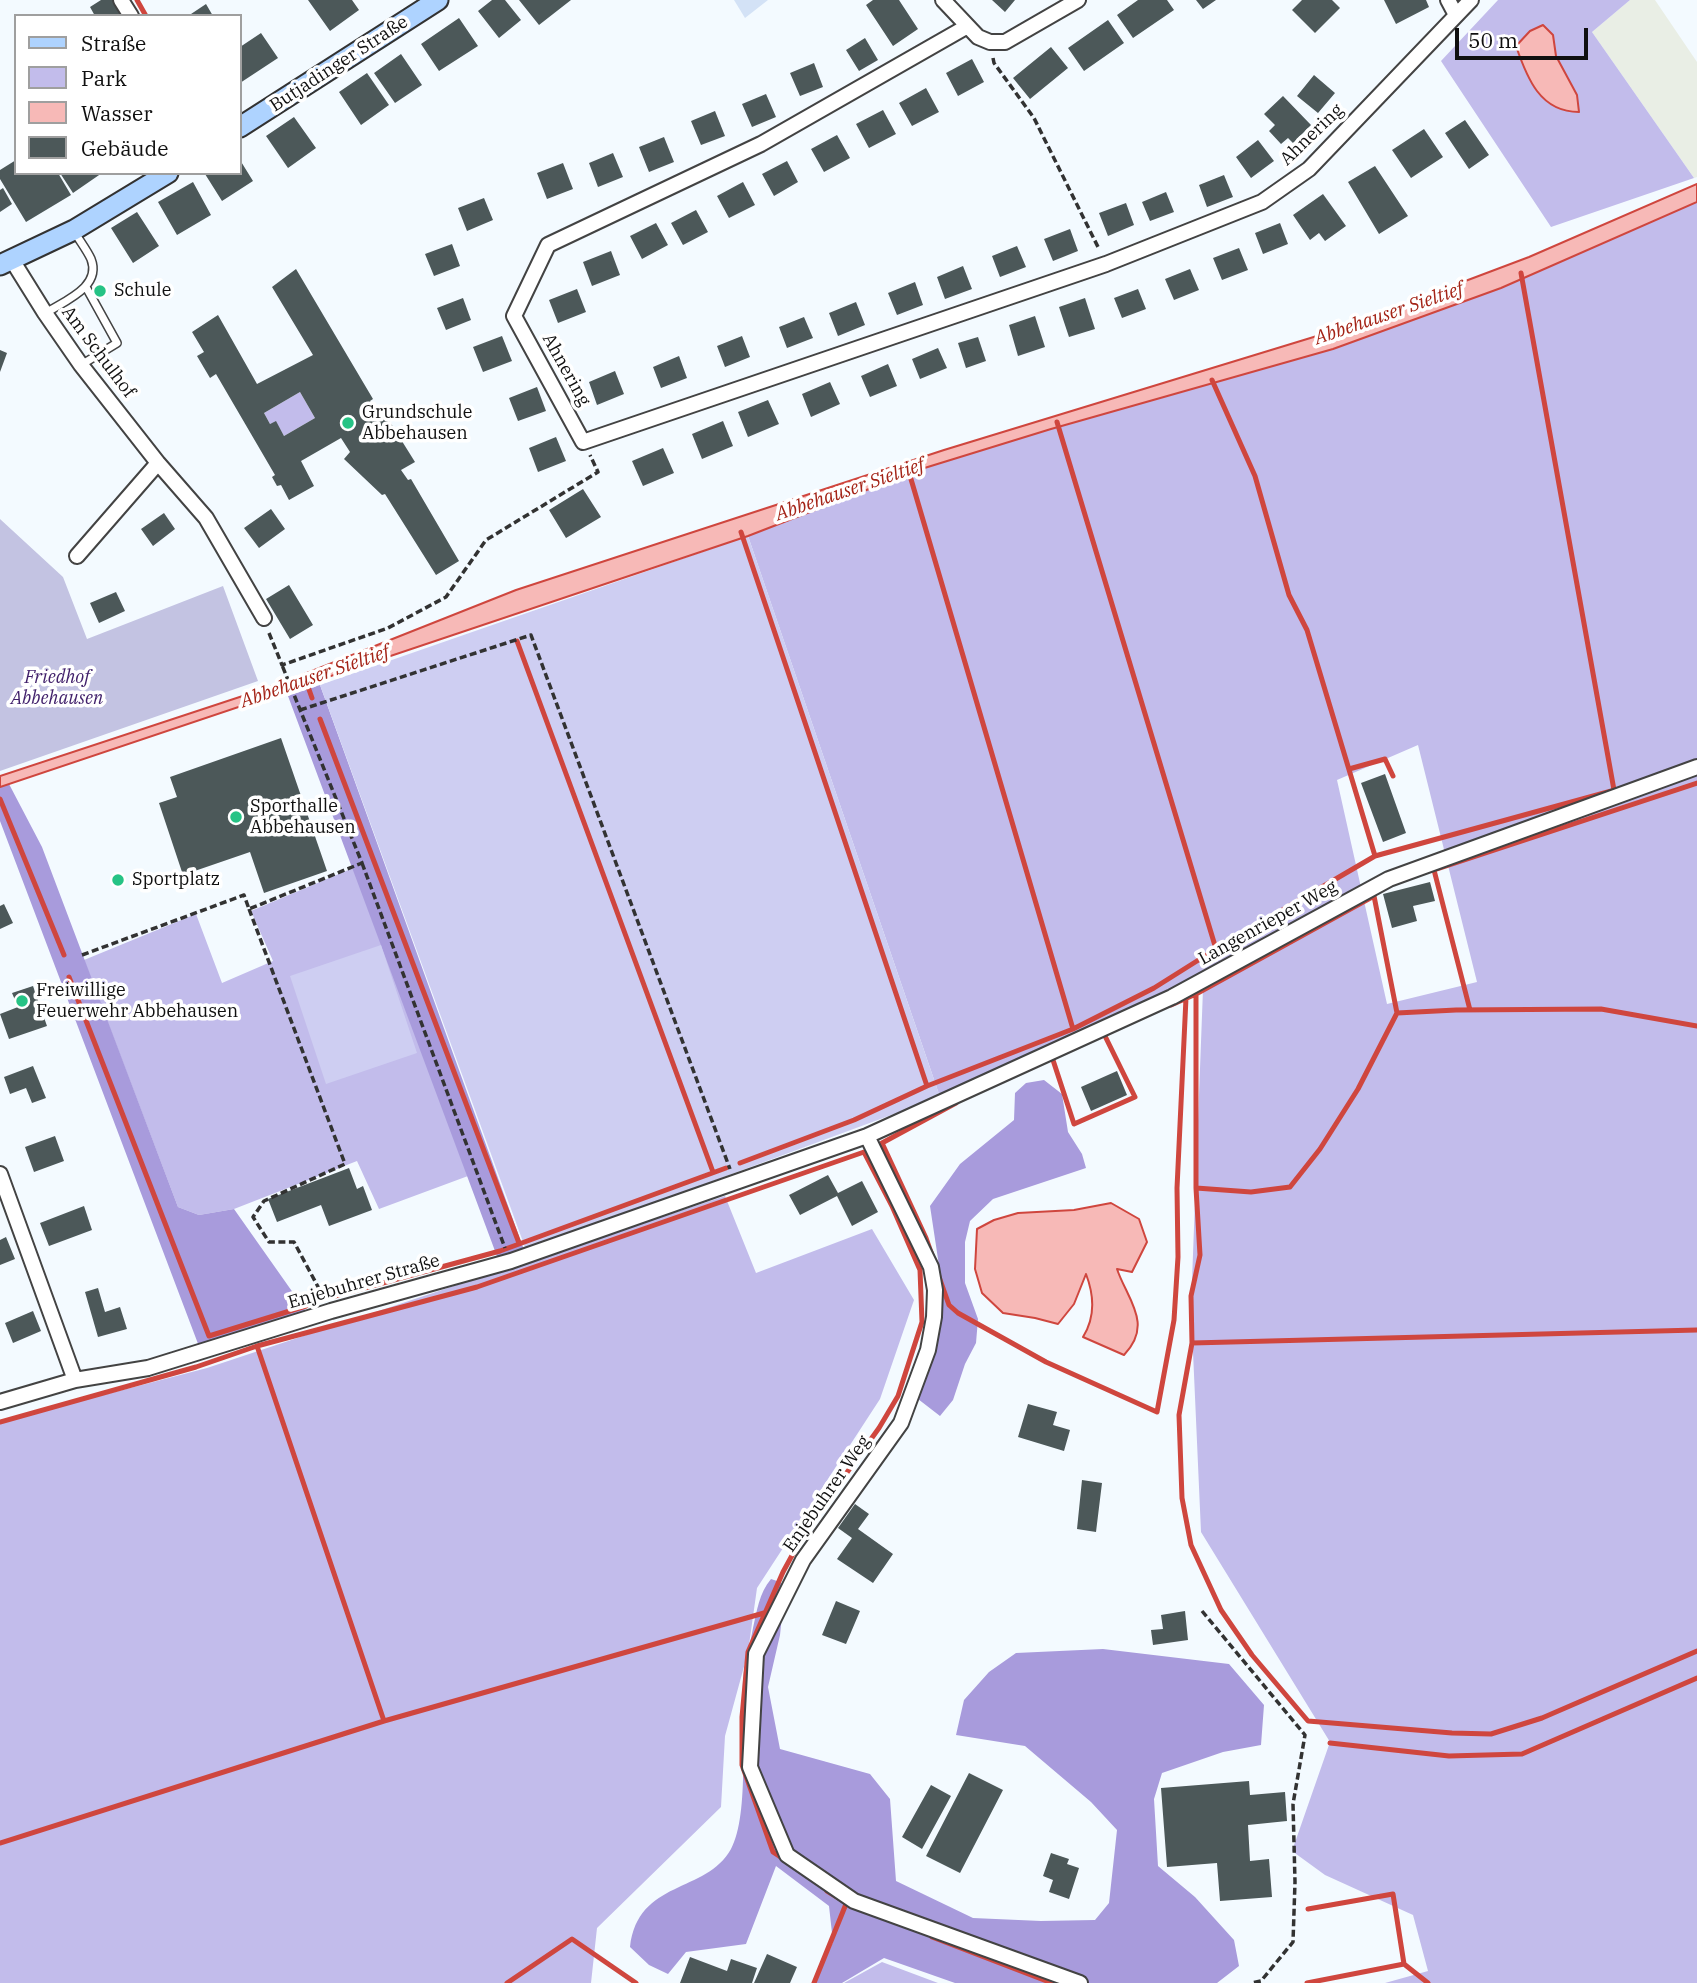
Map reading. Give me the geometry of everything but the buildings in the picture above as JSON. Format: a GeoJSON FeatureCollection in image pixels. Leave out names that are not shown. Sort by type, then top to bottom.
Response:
{"type":"FeatureCollection","features":[{"type":"Feature","properties":{"kind":"main road","name":"Butjadinger Straße"},"geometry":{"type":"LineString","coordinates":[[242,126],[438,0]]}},
{"type":"Feature","properties":{"kind":"main road"},"geometry":{"type":"LineString","coordinates":[[6,263],[74,230],[165,175]]}},
{"type":"Feature","properties":{"kind":"street"},"geometry":{"type":"LineString","coordinates":[[943,0],[966,27],[978,37],[990,42],[1005,42],[1078,0]]}},
{"type":"Feature","properties":{"kind":"street"},"geometry":{"type":"LineString","coordinates":[[1448,0],[1456,15]]}},
{"type":"Feature","properties":{"kind":"street","name":"Ahnering"},"geometry":{"type":"LineString","coordinates":[[966,27],[761,144],[548,245],[514,316],[583,442],[1106,264],[1262,202],[1309,169],[1471,0]]}},
{"type":"Feature","properties":{"kind":"street","name":"Am Schulhof"},"geometry":{"type":"LineString","coordinates":[[6,263],[81,365],[206,519],[264,618]]}},
{"type":"Feature","properties":{"kind":"street"},"geometry":{"type":"LineString","coordinates":[[76,556],[158,463]]}},
{"type":"Feature","properties":{"kind":"street","name":"Langenrieper Weg"},"geometry":{"type":"LineString","coordinates":[[867,1136],[1172,997],[1389,879],[1697,768]]}},
{"type":"Feature","properties":{"kind":"street","name":"Enjebuhrer Straße"},"geometry":{"type":"LineString","coordinates":[[0,1402],[75,1380],[149,1368],[331,1311],[511,1261],[867,1136]]}},
{"type":"Feature","properties":{"kind":"street","name":"Enjebuhrer Weg"},"geometry":{"type":"LineString","coordinates":[[867,1136],[931,1267],[935,1290],[934,1317],[920,1374],[901,1423],[803,1560],[756,1654],[750,1767],[787,1855],[855,1900],[1080,1983]]}},
{"type":"Feature","properties":{"kind":"street"},"geometry":{"type":"LineString","coordinates":[[0,1174],[75,1380]]}},
{"type":"Feature","properties":{"kind":"lane"},"geometry":{"type":"LineString","coordinates":[[45,313],[86,287],[93,270],[91,260],[74,230]]}},
{"type":"Feature","properties":{"kind":"lane"},"geometry":{"type":"LineString","coordinates":[[81,365],[117,343],[86,287]]}},
{"type":"Feature","properties":{"kind":"path"},"geometry":{"type":"LineString","coordinates":[[990,42],[994,63],[1034,118],[1106,264]]}},
{"type":"Feature","properties":{"kind":"path"},"geometry":{"type":"LineString","coordinates":[[282,666],[388,628],[446,597],[486,540],[598,472],[583,442]]}},
{"type":"Feature","properties":{"kind":"path"},"geometry":{"type":"LineString","coordinates":[[264,618],[362,863],[503,1243]]}},
{"type":"Feature","properties":{"kind":"path"},"geometry":{"type":"LineString","coordinates":[[300,710],[531,635],[736,1183]]}},
{"type":"Feature","properties":{"kind":"path"},"geometry":{"type":"LineString","coordinates":[[249,909],[362,863]]}},
{"type":"Feature","properties":{"kind":"path"},"geometry":{"type":"LineString","coordinates":[[82,955],[244,895],[345,1164],[264,1201],[253,1217],[269,1242],[293,1242],[331,1311]]}},
{"type":"Feature","properties":{"kind":"path"},"geometry":{"type":"LineString","coordinates":[[1202,1611],[1305,1735],[1293,1804],[1293,1942],[1261,1981],[1252,1983]]}},
{"type":"Feature","properties":{"kind":"shaded area"},"geometry":{"type":"Polygon","coordinates":[[[734,0],[768,0],[745,18],[734,0]]]}},
{"type":"Feature","properties":{"kind":"shaded area"},"geometry":{"type":"Polygon","coordinates":[[[1630,0],[1655,0],[1697,62],[1697,177],[1694,178],[1592,32],[1630,0]]]}},
{"type":"Feature","properties":{"kind":"shaded area"},"geometry":{"type":"Polygon","coordinates":[[[748,536],[940,1097],[526,1250],[320,685],[748,536]]]}},
{"type":"Feature","properties":{"kind":"shaded area"},"geometry":{"type":"Polygon","coordinates":[[[320,685],[524,1250],[498,1259],[288,696],[320,685]]]}},
{"type":"Feature","properties":{"kind":"shaded area"},"geometry":{"type":"Polygon","coordinates":[[[9,784],[42,847],[178,1207],[199,1215],[234,1209],[308,1314],[200,1349],[0,821],[0,787],[9,784]]]}},
{"type":"Feature","properties":{"kind":"shaded area"},"geometry":{"type":"Polygon","coordinates":[[[381,945],[417,1053],[326,1084],[290,976],[381,945]]]}},
{"type":"Feature","properties":{"kind":"shaded area"},"geometry":{"type":"Polygon","coordinates":[[[1044,1080],[1062,1094],[1068,1132],[1082,1154],[1086,1168],[993,1199],[970,1221],[965,1242],[965,1283],[978,1319],[976,1343],[965,1364],[953,1400],[940,1416],[918,1399],[918,1372],[943,1292],[930,1206],[960,1164],[1014,1120],[1015,1093],[1026,1083],[1044,1080]]]}},
{"type":"Feature","properties":{"kind":"shaded area"},"geometry":{"type":"Polygon","coordinates":[[[771,1579],[785,1587],[780,1635],[768,1687],[780,1749],[870,1774],[890,1799],[896,1881],[973,1918],[1095,1920],[1109,1903],[1117,1830],[1091,1802],[1025,1746],[956,1735],[964,1700],[989,1672],[1016,1653],[1103,1649],[1229,1664],[1264,1705],[1261,1745],[1223,1752],[1162,1773],[1154,1799],[1158,1866],[1195,1897],[1234,1940],[1239,1966],[1217,1983],[955,1983],[884,1958],[842,1983],[815,1983],[833,1942],[829,1906],[776,1866],[746,1944],[686,1952],[668,1974],[649,1965],[630,1947],[636,1925],[646,1909],[659,1898],[706,1874],[720,1863],[731,1849],[737,1834],[743,1792],[744,1674],[759,1602],[771,1579]]]}},
{"type":"Feature","properties":{"kind":"green space"},"geometry":{"type":"Polygon","coordinates":[[[1498,0],[1630,0],[1592,32],[1694,178],[1551,227],[1441,61],[1498,0]],[[1530,31],[1579,112],[1576,95],[1556,56],[1553,35],[1530,31]]]}},
{"type":"Feature","properties":{"kind":"green space"},"geometry":{"type":"Polygon","coordinates":[[[1697,202],[1697,1983],[1385,1983],[1428,1971],[1413,1915],[1325,1875],[1292,1851],[1330,1742],[1201,1532],[1191,1307],[1203,989],[940,1097],[748,536],[918,470],[1051,429],[1333,349],[1501,288],[1697,202]],[[1418,745],[1337,780],[1387,1004],[1477,982],[1418,745]]]}},
{"type":"Feature","properties":{"kind":"green space"},"geometry":{"type":"Polygon","coordinates":[[[300,392],[315,418],[284,436],[276,422],[270,424],[264,413],[300,392]]]}},
{"type":"Feature","properties":{"kind":"green space","name":"Friedhof Abbehausen"},"geometry":{"type":"Polygon","coordinates":[[[0,519],[63,577],[87,639],[223,586],[258,681],[0,771],[0,519]]]}},
{"type":"Feature","properties":{"kind":"green space"},"geometry":{"type":"Polygon","coordinates":[[[353,868],[468,1176],[379,1209],[357,1161],[234,1209],[199,1215],[178,1207],[84,960],[196,914],[222,983],[273,961],[251,911],[353,868]]]}},
{"type":"Feature","properties":{"kind":"green space"},"geometry":{"type":"Polygon","coordinates":[[[725,1196],[756,1273],[872,1229],[914,1300],[880,1399],[757,1588],[748,1652],[725,1736],[721,1807],[597,1928],[591,1983],[0,1983],[0,1422],[207,1368],[725,1196]]]}},
{"type":"Feature","properties":{"kind":"green space"},"geometry":{"type":"Polygon","coordinates":[[[882,1962],[938,1983],[844,1983],[882,1962]]]}},
{"type":"Feature","properties":{"kind":"water"},"geometry":{"type":"Polygon","coordinates":[[[1543,25],[1553,35],[1556,56],[1577,95],[1579,112],[1554,106],[1545,100],[1525,70],[1516,46],[1530,31],[1543,25]]]}},
{"type":"Feature","properties":{"kind":"water","name":"Abbehauser Sieltief"},"geometry":{"type":"Polygon","coordinates":[[[1697,184],[1697,202],[1501,288],[1333,349],[1051,429],[918,470],[748,536],[0,787],[0,776],[279,684],[516,590],[944,450],[1330,332],[1529,257],[1697,184]]]}},
{"type":"Feature","properties":{"kind":"water"},"geometry":{"type":"Polygon","coordinates":[[[1111,1203],[1139,1219],[1147,1242],[1132,1272],[1117,1269],[1132,1301],[1138,1322],[1133,1344],[1124,1355],[1083,1337],[1090,1322],[1092,1306],[1086,1274],[1074,1304],[1058,1324],[1003,1313],[982,1293],[975,1269],[977,1229],[994,1220],[1018,1213],[1074,1210],[1111,1203]]]}},
{"type":"Feature","properties":{"kind":"waterway"},"geometry":{"type":"LineString","coordinates":[[137,0],[145,14]]}},
{"type":"Feature","properties":{"kind":"waterway"},"geometry":{"type":"LineString","coordinates":[[1521,273],[1614,790]]}},
{"type":"Feature","properties":{"kind":"waterway"},"geometry":{"type":"LineString","coordinates":[[740,1163],[854,1120],[927,1086],[1073,1029],[1154,988],[1375,856],[1307,630],[1289,595],[1255,476],[1212,380]]}},
{"type":"Feature","properties":{"kind":"waterway"},"geometry":{"type":"LineString","coordinates":[[1057,422],[1216,949]]}},
{"type":"Feature","properties":{"kind":"waterway","name":"Abbehauser Sieltief"},"geometry":{"type":"LineString","coordinates":[[908,469],[1073,1029]]}},
{"type":"Feature","properties":{"kind":"waterway"},"geometry":{"type":"LineString","coordinates":[[741,532],[927,1086]]}},
{"type":"Feature","properties":{"kind":"waterway"},"geometry":{"type":"LineString","coordinates":[[517,641],[713,1172]]}},
{"type":"Feature","properties":{"kind":"waterway","name":"Abbehauser Sieltief"},"geometry":{"type":"LineString","coordinates":[[306,681],[312,698]]}},
{"type":"Feature","properties":{"kind":"waterway"},"geometry":{"type":"LineString","coordinates":[[320,719],[519,1243]]}},
{"type":"Feature","properties":{"kind":"waterway"},"geometry":{"type":"LineString","coordinates":[[1349,769],[1385,759],[1393,776]]}},
{"type":"Feature","properties":{"kind":"waterway"},"geometry":{"type":"LineString","coordinates":[[1470,1010],[1434,870],[1697,783]]}},
{"type":"Feature","properties":{"kind":"waterway"},"geometry":{"type":"LineString","coordinates":[[1375,856],[1615,790]]}},
{"type":"Feature","properties":{"kind":"waterway"},"geometry":{"type":"LineString","coordinates":[[0,799],[64,955]]}},
{"type":"Feature","properties":{"kind":"waterway"},"geometry":{"type":"LineString","coordinates":[[1171,1005],[1196,994],[1374,896],[1397,1013],[1358,1089],[1320,1149],[1290,1187],[1251,1192],[1196,1188]]}},
{"type":"Feature","properties":{"kind":"waterway"},"geometry":{"type":"LineString","coordinates":[[69,977],[209,1336],[306,1306]]}},
{"type":"Feature","properties":{"kind":"waterway"},"geometry":{"type":"LineString","coordinates":[[1196,994],[1196,1188],[1200,1255],[1191,1296],[1192,1343],[1179,1415],[1182,1498],[1191,1545],[1221,1610],[1252,1655],[1308,1721],[1491,1734],[1542,1718],[1697,1651]]}},
{"type":"Feature","properties":{"kind":"waterway"},"geometry":{"type":"LineString","coordinates":[[938,1274],[949,1305],[958,1313],[1046,1362],[1157,1412],[1174,1320],[1186,998]]}},
{"type":"Feature","properties":{"kind":"waterway"},"geometry":{"type":"LineString","coordinates":[[1397,1013],[1601,1009],[1697,1026]]}},
{"type":"Feature","properties":{"kind":"waterway"},"geometry":{"type":"LineString","coordinates":[[1050,1058],[1052,1057],[1074,1124],[1135,1097],[1104,1034],[1108,1032]]}},
{"type":"Feature","properties":{"kind":"waterway"},"geometry":{"type":"LineString","coordinates":[[932,1255],[882,1143],[956,1103]]}},
{"type":"Feature","properties":{"kind":"waterway"},"geometry":{"type":"LineString","coordinates":[[0,1422],[196,1367],[257,1346],[477,1287],[864,1152],[892,1206],[920,1270],[922,1322],[898,1396],[879,1428],[807,1528],[783,1572],[748,1652],[742,1717],[742,1765],[773,1852],[785,1860]]}},
{"type":"Feature","properties":{"kind":"waterway"},"geometry":{"type":"LineString","coordinates":[[335,1296],[500,1251],[726,1168]]}},
{"type":"Feature","properties":{"kind":"waterway"},"geometry":{"type":"LineString","coordinates":[[1192,1343],[1697,1330]]}},
{"type":"Feature","properties":{"kind":"waterway"},"geometry":{"type":"LineString","coordinates":[[257,1346],[384,1721]]}},
{"type":"Feature","properties":{"kind":"waterway"},"geometry":{"type":"LineString","coordinates":[[0,1843],[384,1721],[764,1613]]}},
{"type":"Feature","properties":{"kind":"waterway"},"geometry":{"type":"LineString","coordinates":[[1330,1743],[1449,1756],[1522,1754],[1697,1678]]}},
{"type":"Feature","properties":{"kind":"waterway"},"geometry":{"type":"LineString","coordinates":[[827,1891],[854,1907]]}},
{"type":"Feature","properties":{"kind":"waterway"},"geometry":{"type":"LineString","coordinates":[[1308,1909],[1393,1894],[1404,1964]]}},
{"type":"Feature","properties":{"kind":"waterway"},"geometry":{"type":"LineString","coordinates":[[814,1983],[846,1904]]}},
{"type":"Feature","properties":{"kind":"waterway"},"geometry":{"type":"LineString","coordinates":[[932,1937],[1052,1983]]}},
{"type":"Feature","properties":{"kind":"waterway"},"geometry":{"type":"LineString","coordinates":[[507,1983],[572,1939],[636,1983]]}},
{"type":"Feature","properties":{"kind":"waterway"},"geometry":{"type":"LineString","coordinates":[[1307,1983],[1404,1964],[1428,1983]]}},
{"type":"Feature","properties":{"kind":"place","name":"Schule"},"geometry":{"type":"Point","coordinates":[100,291]}},
{"type":"Feature","properties":{"kind":"place","name":"Grundschule Abbehausen"},"geometry":{"type":"Point","coordinates":[348,423]}},
{"type":"Feature","properties":{"kind":"place","name":"Sporthalle Abbehausen"},"geometry":{"type":"Point","coordinates":[236,817]}},
{"type":"Feature","properties":{"kind":"place","name":"Sportplatz"},"geometry":{"type":"Point","coordinates":[118,880]}},
{"type":"Feature","properties":{"kind":"place","name":"Freiwillige Feuerwehr Abbehausen"},"geometry":{"type":"Point","coordinates":[22,1001]}}]}
